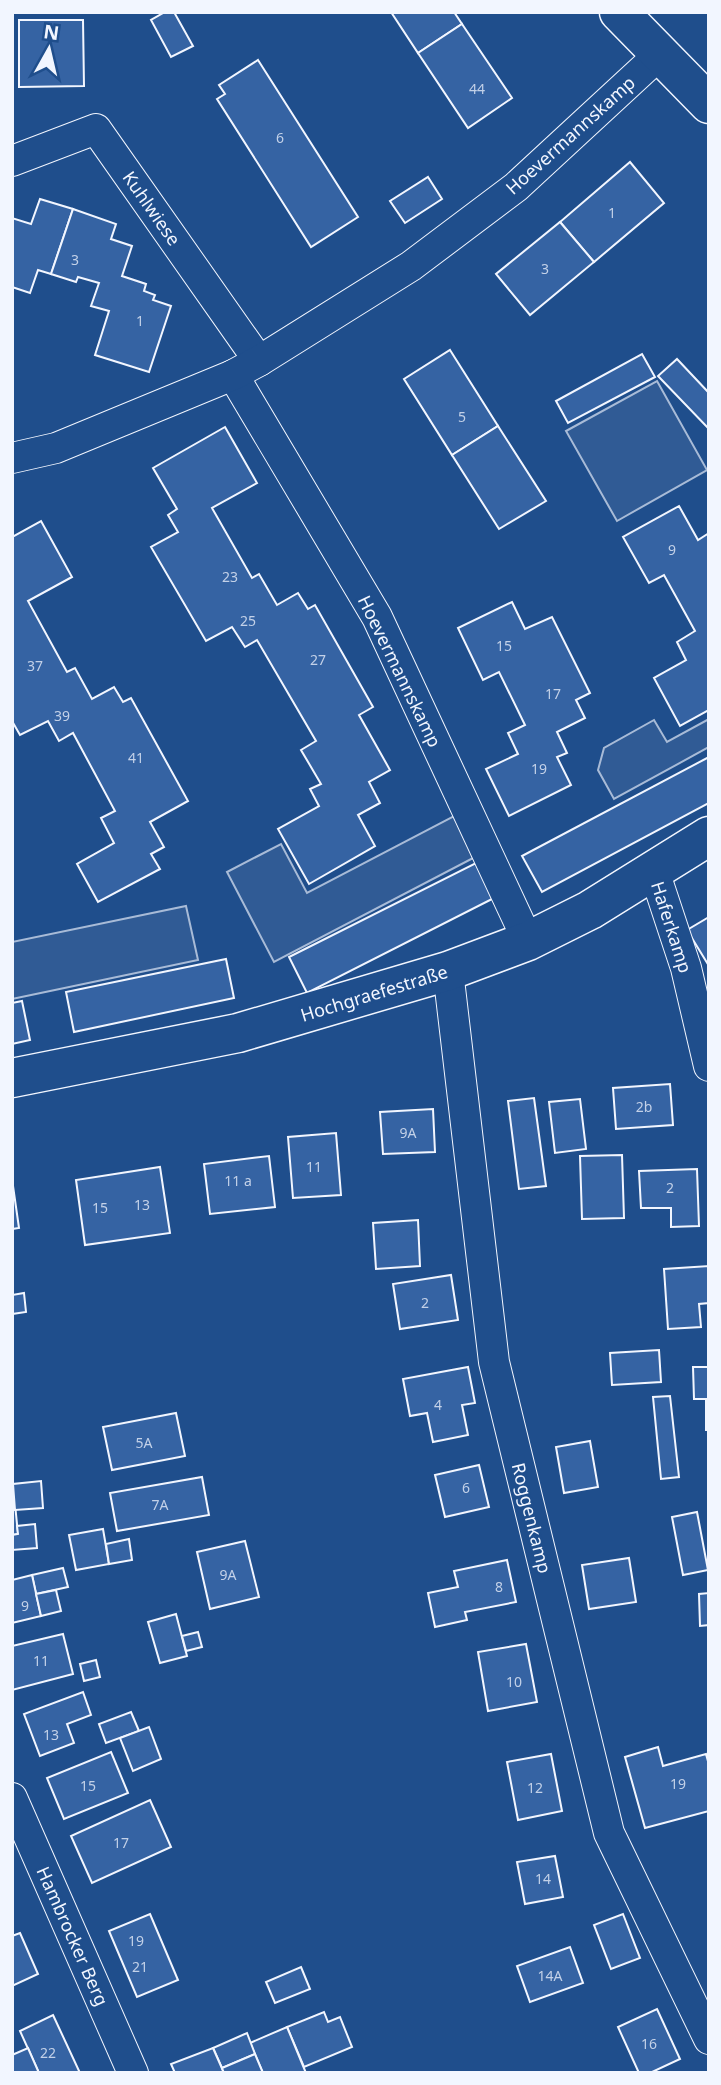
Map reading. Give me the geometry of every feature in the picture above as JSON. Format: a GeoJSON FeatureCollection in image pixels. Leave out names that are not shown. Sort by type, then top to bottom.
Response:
{"type":"FeatureCollection","features":[{"type":"Feature","properties":{"kind":"main road"},"geometry":{"type":"LineString","coordinates":[[619,12],[709,104]]}},
{"type":"Feature","properties":{"kind":"main road","name":"Hochgraefestraße"},"geometry":{"type":"LineString","coordinates":[[12,1078],[238,1033],[448,971],[528,941],[590,910],[709,836]]}},
{"type":"Feature","properties":{"kind":"street","name":"Hoevermannskamp"},"geometry":{"type":"LineString","coordinates":[[12,458],[56,448],[259,361],[411,266],[516,187],[660,54]]}},
{"type":"Feature","properties":{"kind":"street","name":"Kuhlwiese"},"geometry":{"type":"LineString","coordinates":[[12,161],[96,129],[259,361]]}},
{"type":"Feature","properties":{"kind":"street","name":"Hoevermannskamp"},"geometry":{"type":"LineString","coordinates":[[233,374],[377,617],[528,941]]}},
{"type":"Feature","properties":{"kind":"street","name":"Haferkamp"},"geometry":{"type":"LineString","coordinates":[[654,871],[686,968],[709,1066]]}},
{"type":"Feature","properties":{"kind":"street","name":"Roggenkamp"},"geometry":{"type":"LineString","coordinates":[[448,971],[495,1362],[599,1793],[609,1833],[709,2039]]}},
{"type":"Feature","properties":{"kind":"street","name":"Hambrocker Berg"},"geometry":{"type":"LineString","coordinates":[[12,1798],[133,2073]]}},
{"type":"Feature","properties":{"kind":"shaded area"},"geometry":{"type":"Polygon","coordinates":[[[657,381],[707,470],[617,521],[566,431],[657,381]]]}},
{"type":"Feature","properties":{"kind":"shaded area"},"geometry":{"type":"Polygon","coordinates":[[[709,719],[709,747],[614,799],[598,770],[604,748],[654,720],[667,742],[709,719]]]}},
{"type":"Feature","properties":{"kind":"shaded area"},"geometry":{"type":"Polygon","coordinates":[[[456,815],[477,856],[274,962],[227,872],[281,844],[307,893],[456,815]]]}},
{"type":"Feature","properties":{"kind":"shaded area"},"geometry":{"type":"Polygon","coordinates":[[[186,906],[198,960],[12,999],[12,942],[186,906]]]}},
{"type":"Feature","properties":{"kind":"building"},"geometry":{"type":"Polygon","coordinates":[[[165,12],[174,12],[193,46],[171,57],[151,20],[165,12]]]}},
{"type":"Feature","properties":{"kind":"building"},"geometry":{"type":"Polygon","coordinates":[[[391,12],[454,12],[462,24],[418,53],[391,12]]]}},
{"type":"Feature","properties":{"kind":"building"},"geometry":{"type":"Polygon","coordinates":[[[19,20],[83,20],[84,86],[19,87],[19,20]]]}},
{"type":"Feature","properties":{"kind":"building"},"geometry":{"type":"Polygon","coordinates":[[[462,24],[512,98],[468,128],[418,53],[462,24]]]}},
{"type":"Feature","properties":{"kind":"building"},"geometry":{"type":"Polygon","coordinates":[[[258,60],[358,217],[311,247],[217,99],[225,94],[219,85],[258,60]]]}},
{"type":"Feature","properties":{"kind":"building"},"geometry":{"type":"Polygon","coordinates":[[[630,162],[664,203],[594,262],[560,222],[630,162]]]}},
{"type":"Feature","properties":{"kind":"building"},"geometry":{"type":"Polygon","coordinates":[[[428,177],[442,199],[405,223],[390,201],[428,177]]]}},
{"type":"Feature","properties":{"kind":"building"},"geometry":{"type":"Polygon","coordinates":[[[40,199],[73,209],[51,274],[38,270],[30,293],[12,287],[12,218],[31,224],[40,199]]]}},
{"type":"Feature","properties":{"kind":"building"},"geometry":{"type":"Polygon","coordinates":[[[73,209],[116,224],[111,239],[132,246],[122,276],[146,284],[144,291],[155,295],[153,300],[171,306],[149,372],[95,355],[109,311],[91,306],[99,283],[78,277],[76,282],[51,274],[73,209]]]}},
{"type":"Feature","properties":{"kind":"building"},"geometry":{"type":"Polygon","coordinates":[[[560,222],[594,262],[530,315],[496,274],[560,222]]]}},
{"type":"Feature","properties":{"kind":"building"},"geometry":{"type":"Polygon","coordinates":[[[450,350],[498,426],[452,455],[404,379],[450,350]]]}},
{"type":"Feature","properties":{"kind":"building"},"geometry":{"type":"Polygon","coordinates":[[[642,354],[655,377],[568,423],[556,401],[642,354]]]}},
{"type":"Feature","properties":{"kind":"building"},"geometry":{"type":"Polygon","coordinates":[[[677,359],[709,393],[709,429],[658,376],[677,359]]]}},
{"type":"Feature","properties":{"kind":"building"},"geometry":{"type":"Polygon","coordinates":[[[498,426],[546,501],[499,529],[452,455],[498,426]]]}},
{"type":"Feature","properties":{"kind":"building"},"geometry":{"type":"Polygon","coordinates":[[[225,427],[257,483],[212,508],[252,578],[259,574],[277,605],[298,593],[308,609],[315,605],[373,707],[359,715],[390,770],[369,782],[380,803],[358,815],[375,846],[309,884],[278,829],[319,806],[310,789],[321,784],[301,750],[316,741],[257,640],[245,647],[232,627],[206,641],[151,547],[178,532],[168,515],[177,509],[153,468],[225,427]]]}},
{"type":"Feature","properties":{"kind":"building"},"geometry":{"type":"Polygon","coordinates":[[[679,506],[698,540],[709,533],[709,710],[680,726],[654,678],[686,660],[677,642],[695,631],[664,575],[649,583],[623,537],[679,506]]]}},
{"type":"Feature","properties":{"kind":"building"},"geometry":{"type":"Polygon","coordinates":[[[41,521],[72,577],[28,601],[67,672],[75,668],[92,699],[114,687],[123,702],[131,698],[188,801],[150,822],[164,847],[151,854],[160,869],[98,902],[77,864],[114,843],[101,818],[115,811],[73,733],[59,741],[48,721],[20,735],[12,721],[12,537],[41,521]]]}},
{"type":"Feature","properties":{"kind":"building"},"geometry":{"type":"Polygon","coordinates":[[[512,602],[525,629],[552,617],[590,693],[576,700],[585,718],[557,732],[567,753],[557,757],[571,785],[509,816],[486,769],[518,754],[508,733],[525,725],[499,672],[483,680],[458,628],[512,602]]]}},
{"type":"Feature","properties":{"kind":"building"},"geometry":{"type":"Polygon","coordinates":[[[709,757],[709,803],[542,892],[522,856],[709,757]]]}},
{"type":"Feature","properties":{"kind":"building"},"geometry":{"type":"Polygon","coordinates":[[[478,862],[496,897],[307,993],[289,957],[478,862]]]}},
{"type":"Feature","properties":{"kind":"building"},"geometry":{"type":"Polygon","coordinates":[[[709,917],[709,966],[687,930],[709,917]]]}},
{"type":"Feature","properties":{"kind":"building"},"geometry":{"type":"Polygon","coordinates":[[[226,959],[234,998],[74,1032],[66,992],[226,959]]]}},
{"type":"Feature","properties":{"kind":"building"},"geometry":{"type":"Polygon","coordinates":[[[22,1001],[30,1040],[12,1044],[12,1003],[22,1001]]]}},
{"type":"Feature","properties":{"kind":"building"},"geometry":{"type":"Polygon","coordinates":[[[670,1084],[673,1125],[616,1129],[613,1088],[670,1084]]]}},
{"type":"Feature","properties":{"kind":"building"},"geometry":{"type":"Polygon","coordinates":[[[534,1098],[546,1186],[519,1189],[508,1101],[534,1098]]]}},
{"type":"Feature","properties":{"kind":"building"},"geometry":{"type":"Polygon","coordinates":[[[580,1099],[586,1149],[555,1153],[549,1102],[580,1099]]]}},
{"type":"Feature","properties":{"kind":"building"},"geometry":{"type":"Polygon","coordinates":[[[433,1109],[435,1152],[383,1154],[380,1112],[433,1109]]]}},
{"type":"Feature","properties":{"kind":"building"},"geometry":{"type":"Polygon","coordinates":[[[336,1133],[341,1195],[293,1198],[288,1137],[336,1133]]]}},
{"type":"Feature","properties":{"kind":"building"},"geometry":{"type":"Polygon","coordinates":[[[622,1155],[624,1218],[582,1219],[580,1156],[622,1155]]]}},
{"type":"Feature","properties":{"kind":"building"},"geometry":{"type":"Polygon","coordinates":[[[269,1156],[275,1207],[210,1214],[204,1164],[269,1156]]]}},
{"type":"Feature","properties":{"kind":"building"},"geometry":{"type":"Polygon","coordinates":[[[160,1167],[170,1233],[85,1245],[76,1180],[160,1167]]]}},
{"type":"Feature","properties":{"kind":"building"},"geometry":{"type":"Polygon","coordinates":[[[697,1169],[699,1226],[671,1227],[671,1208],[641,1208],[639,1171],[697,1169]]]}},
{"type":"Feature","properties":{"kind":"building"},"geometry":{"type":"Polygon","coordinates":[[[12,1179],[19,1228],[12,1229],[12,1179]]]}},
{"type":"Feature","properties":{"kind":"building"},"geometry":{"type":"Polygon","coordinates":[[[418,1220],[420,1266],[376,1269],[373,1223],[418,1220]]]}},
{"type":"Feature","properties":{"kind":"building"},"geometry":{"type":"Polygon","coordinates":[[[709,1266],[709,1303],[699,1304],[701,1327],[668,1329],[664,1269],[709,1266]]]}},
{"type":"Feature","properties":{"kind":"building"},"geometry":{"type":"Polygon","coordinates":[[[451,1275],[458,1320],[400,1329],[393,1284],[451,1275]]]}},
{"type":"Feature","properties":{"kind":"building"},"geometry":{"type":"Polygon","coordinates":[[[24,1293],[26,1312],[12,1314],[12,1295],[24,1293]]]}},
{"type":"Feature","properties":{"kind":"building"},"geometry":{"type":"Polygon","coordinates":[[[659,1350],[661,1382],[612,1385],[610,1353],[659,1350]]]}},
{"type":"Feature","properties":{"kind":"building"},"geometry":{"type":"Polygon","coordinates":[[[468,1367],[475,1403],[462,1405],[468,1435],[433,1442],[427,1413],[410,1416],[403,1379],[468,1367]]]}},
{"type":"Feature","properties":{"kind":"building"},"geometry":{"type":"Polygon","coordinates":[[[693,1367],[709,1367],[709,1430],[706,1430],[706,1399],[694,1399],[693,1367]]]}},
{"type":"Feature","properties":{"kind":"building"},"geometry":{"type":"Polygon","coordinates":[[[670,1396],[679,1477],[661,1479],[653,1397],[670,1396]]]}},
{"type":"Feature","properties":{"kind":"building"},"geometry":{"type":"Polygon","coordinates":[[[176,1413],[185,1456],[112,1470],[103,1427],[176,1413]]]}},
{"type":"Feature","properties":{"kind":"building"},"geometry":{"type":"Polygon","coordinates":[[[590,1441],[598,1487],[564,1493],[556,1447],[590,1441]]]}},
{"type":"Feature","properties":{"kind":"building"},"geometry":{"type":"Polygon","coordinates":[[[479,1465],[489,1507],[445,1517],[435,1475],[479,1465]]]}},
{"type":"Feature","properties":{"kind":"building"},"geometry":{"type":"Polygon","coordinates":[[[12,1474],[18,1534],[12,1535],[12,1474]]]}},
{"type":"Feature","properties":{"kind":"building"},"geometry":{"type":"Polygon","coordinates":[[[202,1477],[209,1515],[117,1531],[110,1493],[202,1477]]]}},
{"type":"Feature","properties":{"kind":"building"},"geometry":{"type":"Polygon","coordinates":[[[41,1481],[43,1508],[15,1510],[13,1484],[41,1481]]]}},
{"type":"Feature","properties":{"kind":"building"},"geometry":{"type":"Polygon","coordinates":[[[697,1512],[708,1570],[683,1575],[672,1517],[697,1512]]]}},
{"type":"Feature","properties":{"kind":"building"},"geometry":{"type":"Polygon","coordinates":[[[35,1524],[37,1548],[12,1550],[12,1535],[18,1534],[17,1526],[35,1524]]]}},
{"type":"Feature","properties":{"kind":"building"},"geometry":{"type":"Polygon","coordinates":[[[103,1529],[109,1564],[76,1570],[69,1535],[103,1529]]]}},
{"type":"Feature","properties":{"kind":"building"},"geometry":{"type":"Polygon","coordinates":[[[129,1539],[132,1560],[109,1564],[106,1544],[129,1539]]]}},
{"type":"Feature","properties":{"kind":"building"},"geometry":{"type":"Polygon","coordinates":[[[245,1541],[259,1597],[210,1609],[197,1552],[245,1541]]]}},
{"type":"Feature","properties":{"kind":"building"},"geometry":{"type":"Polygon","coordinates":[[[629,1558],[636,1602],[589,1609],[582,1565],[629,1558]]]}},
{"type":"Feature","properties":{"kind":"building"},"geometry":{"type":"Polygon","coordinates":[[[507,1560],[516,1602],[465,1612],[467,1620],[435,1627],[428,1593],[458,1587],[454,1571],[507,1560]]]}},
{"type":"Feature","properties":{"kind":"building"},"geometry":{"type":"Polygon","coordinates":[[[63,1568],[68,1587],[36,1594],[32,1575],[63,1568]]]}},
{"type":"Feature","properties":{"kind":"building"},"geometry":{"type":"Polygon","coordinates":[[[32,1575],[41,1616],[12,1623],[12,1580],[32,1575]]]}},
{"type":"Feature","properties":{"kind":"building"},"geometry":{"type":"Polygon","coordinates":[[[56,1590],[61,1611],[41,1616],[36,1594],[56,1590]]]}},
{"type":"Feature","properties":{"kind":"building"},"geometry":{"type":"Polygon","coordinates":[[[709,1593],[709,1625],[700,1626],[699,1594],[709,1593]]]}},
{"type":"Feature","properties":{"kind":"building"},"geometry":{"type":"Polygon","coordinates":[[[176,1614],[187,1656],[160,1663],[148,1622],[176,1614]]]}},
{"type":"Feature","properties":{"kind":"building"},"geometry":{"type":"Polygon","coordinates":[[[198,1632],[202,1647],[186,1651],[182,1636],[198,1632]]]}},
{"type":"Feature","properties":{"kind":"building"},"geometry":{"type":"Polygon","coordinates":[[[63,1634],[73,1674],[12,1690],[12,1646],[63,1634]]]}},
{"type":"Feature","properties":{"kind":"building"},"geometry":{"type":"Polygon","coordinates":[[[526,1644],[537,1702],[488,1711],[478,1652],[526,1644]]]}},
{"type":"Feature","properties":{"kind":"building"},"geometry":{"type":"Polygon","coordinates":[[[96,1660],[100,1677],[84,1681],[80,1664],[96,1660]]]}},
{"type":"Feature","properties":{"kind":"building"},"geometry":{"type":"Polygon","coordinates":[[[83,1692],[91,1715],[67,1724],[74,1743],[40,1756],[24,1714],[83,1692]]]}},
{"type":"Feature","properties":{"kind":"building"},"geometry":{"type":"Polygon","coordinates":[[[131,1712],[139,1731],[106,1743],[99,1724],[131,1712]]]}},
{"type":"Feature","properties":{"kind":"building"},"geometry":{"type":"Polygon","coordinates":[[[149,1727],[161,1759],[133,1771],[120,1738],[149,1727]]]}},
{"type":"Feature","properties":{"kind":"building"},"geometry":{"type":"Polygon","coordinates":[[[658,1747],[663,1766],[706,1754],[709,1765],[709,1811],[645,1828],[625,1757],[658,1747]]]}},
{"type":"Feature","properties":{"kind":"building"},"geometry":{"type":"Polygon","coordinates":[[[111,1752],[128,1793],[64,1819],[47,1778],[111,1752]]]}},
{"type":"Feature","properties":{"kind":"building"},"geometry":{"type":"Polygon","coordinates":[[[551,1754],[562,1811],[518,1820],[507,1762],[551,1754]]]}},
{"type":"Feature","properties":{"kind":"building"},"geometry":{"type":"Polygon","coordinates":[[[150,1800],[171,1847],[92,1883],[71,1836],[150,1800]]]}},
{"type":"Feature","properties":{"kind":"building"},"geometry":{"type":"Polygon","coordinates":[[[555,1856],[563,1897],[525,1904],[517,1862],[555,1856]]]}},
{"type":"Feature","properties":{"kind":"building"},"geometry":{"type":"Polygon","coordinates":[[[150,1914],[178,1980],[137,1997],[109,1931],[150,1914]]]}},
{"type":"Feature","properties":{"kind":"building"},"geometry":{"type":"Polygon","coordinates":[[[623,1914],[640,1958],[611,1969],[594,1925],[623,1914]]]}},
{"type":"Feature","properties":{"kind":"building"},"geometry":{"type":"Polygon","coordinates":[[[20,1933],[38,1974],[12,1986],[12,1936],[20,1933]]]}},
{"type":"Feature","properties":{"kind":"building"},"geometry":{"type":"Polygon","coordinates":[[[570,1947],[583,1983],[530,2002],[517,1966],[570,1947]]]}},
{"type":"Feature","properties":{"kind":"building"},"geometry":{"type":"Polygon","coordinates":[[[301,1967],[310,1989],[275,2003],[266,1982],[301,1967]]]}},
{"type":"Feature","properties":{"kind":"building"},"geometry":{"type":"Polygon","coordinates":[[[657,2009],[680,2059],[650,2073],[639,2073],[618,2027],[657,2009]]]}},
{"type":"Feature","properties":{"kind":"building"},"geometry":{"type":"Polygon","coordinates":[[[324,2012],[328,2022],[340,2017],[352,2047],[304,2067],[287,2027],[324,2012]]]}},
{"type":"Feature","properties":{"kind":"building"},"geometry":{"type":"Polygon","coordinates":[[[53,2015],[80,2073],[39,2073],[20,2031],[53,2015]]]}},
{"type":"Feature","properties":{"kind":"building"},"geometry":{"type":"Polygon","coordinates":[[[287,2027],[306,2073],[263,2073],[250,2043],[287,2027]]]}},
{"type":"Feature","properties":{"kind":"building"},"geometry":{"type":"Polygon","coordinates":[[[247,2033],[255,2054],[222,2068],[213,2048],[247,2033]]]}},
{"type":"Feature","properties":{"kind":"building"},"geometry":{"type":"Polygon","coordinates":[[[28,2048],[39,2073],[12,2073],[12,2055],[28,2048]]]}},
{"type":"Feature","properties":{"kind":"building"},"geometry":{"type":"Polygon","coordinates":[[[213,2048],[224,2073],[175,2073],[171,2064],[213,2048]]]}},
{"type":"Feature","properties":{"kind":"building"},"geometry":{"type":"Polygon","coordinates":[[[255,2054],[263,2073],[224,2073],[222,2068],[255,2054]]]}}]}
